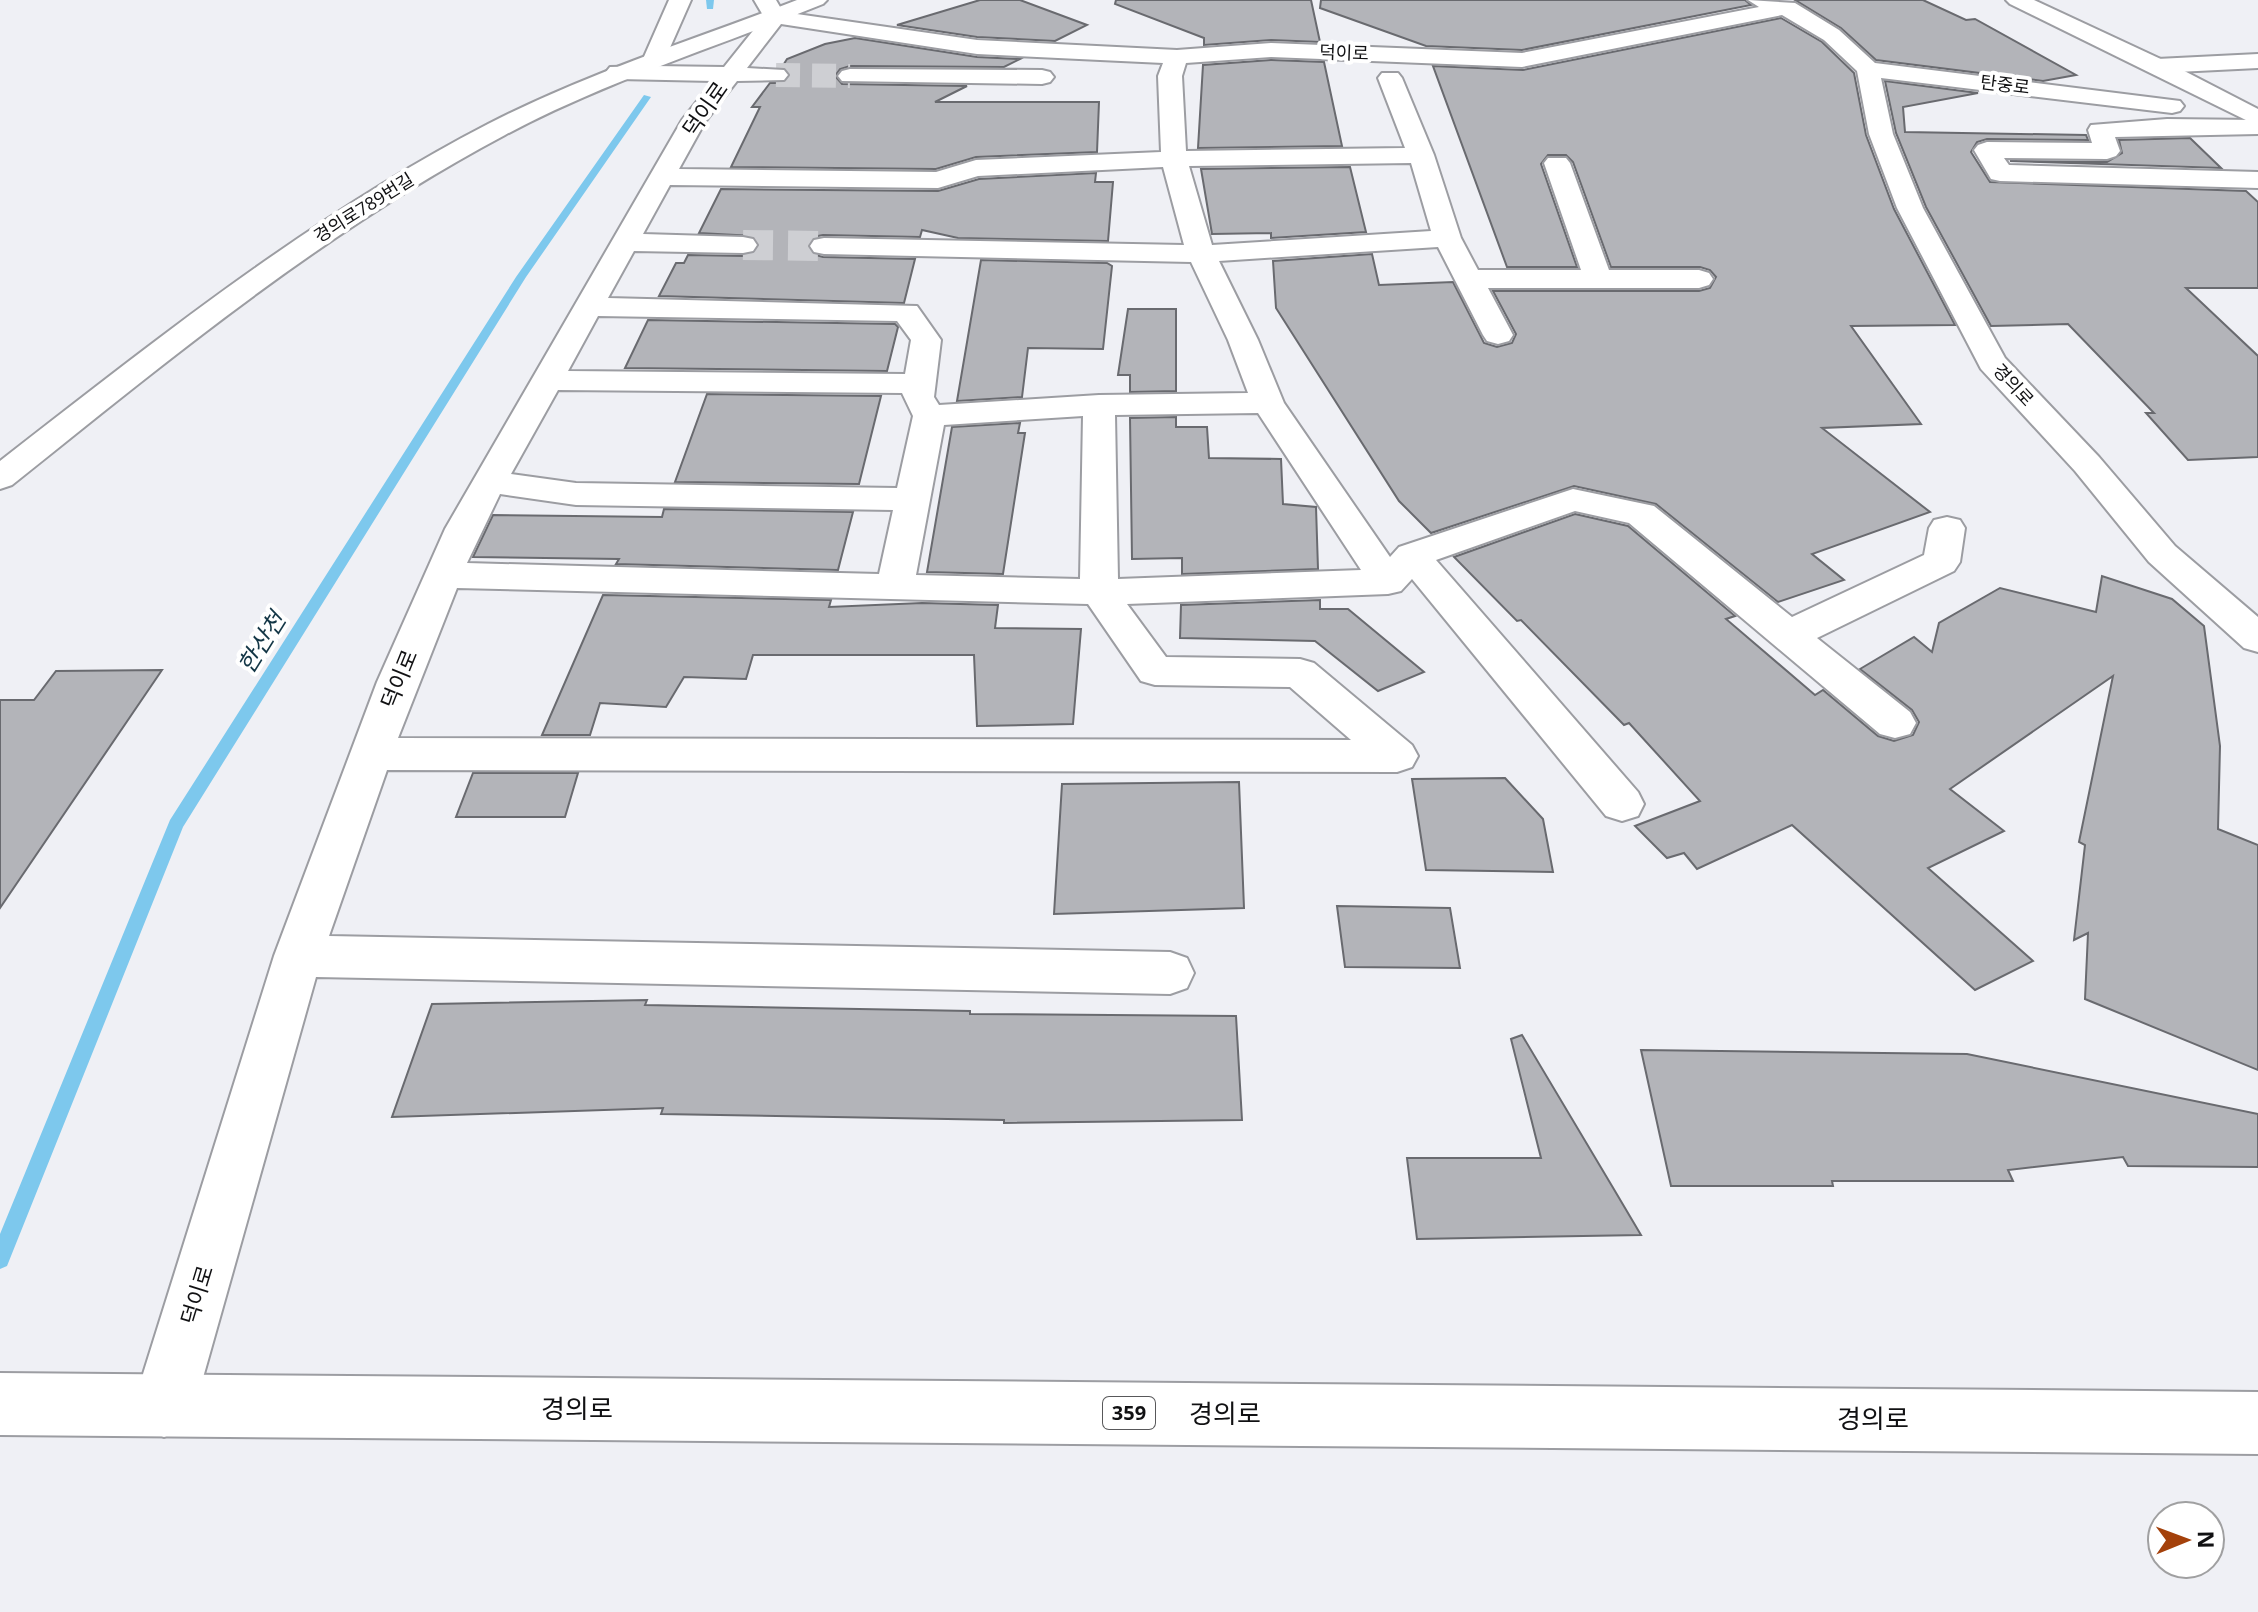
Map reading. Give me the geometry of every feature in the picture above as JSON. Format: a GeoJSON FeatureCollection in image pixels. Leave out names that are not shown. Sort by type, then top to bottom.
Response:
{"type":"FeatureCollection","features":[{"type":"Feature","properties":{"kind":"street"},"geometry":{"type":"LineString","coordinates":[[654,59],[680,0]]}},
{"type":"Feature","properties":{"kind":"street","name":"덕이로"},"geometry":{"type":"LineString","coordinates":[[164,1406],[298,956],[397,682],[463,529],[694,120],[730,74],[770,8],[816,0]]}},
{"type":"Feature","properties":{"kind":"street"},"geometry":{"type":"LineString","coordinates":[[1759,0],[1787,4],[1841,40],[1868,69]]}},
{"type":"Feature","properties":{"kind":"street"},"geometry":{"type":"LineString","coordinates":[[2017,0],[2157,66],[2256,119]]}},
{"type":"Feature","properties":{"kind":"street","name":"덕이로"},"geometry":{"type":"LineString","coordinates":[[770,8],[977,47],[1174,67],[1271,50],[1522,60],[1787,4]]}},
{"type":"Feature","properties":{"kind":"street","name":"경의로789번길"},"geometry":{"type":"LineString","coordinates":[[0,478],[221,304],[356,210],[496,130],[618,72],[770,8]]}},
{"type":"Feature","properties":{"kind":"street"},"geometry":{"type":"LineString","coordinates":[[1498,335],[1447,238],[1421,155],[1382,78],[1470,75],[1522,60]]}},
{"type":"Feature","properties":{"kind":"street"},"geometry":{"type":"LineString","coordinates":[[2157,66],[2258,61]]}},
{"type":"Feature","properties":{"kind":"street"},"geometry":{"type":"LineString","coordinates":[[1174,67],[1174,159],[1201,254],[1243,340],[1268,403],[1400,568],[1622,804]]}},
{"type":"Feature","properties":{"kind":"street"},"geometry":{"type":"LineString","coordinates":[[1109,77],[1174,67],[1217,77]]}},
{"type":"Feature","properties":{"kind":"street","name":"탄중로"},"geometry":{"type":"LineString","coordinates":[[1868,69],[2256,119]]}},
{"type":"Feature","properties":{"kind":"street","name":"경의로"},"geometry":{"type":"LineString","coordinates":[[1868,69],[1881,134],[1910,208],[1992,362],[2087,464],[2162,554],[2258,638]]}},
{"type":"Feature","properties":{"kind":"street"},"geometry":{"type":"LineString","coordinates":[[618,72],[776,75]]}},
{"type":"Feature","properties":{"kind":"street"},"geometry":{"type":"LineString","coordinates":[[850,76],[1064,77]]}},
{"type":"Feature","properties":{"kind":"street"},"geometry":{"type":"LineString","coordinates":[[2256,119],[2100,130],[2107,151],[1987,150],[2000,173],[2258,180]]}},
{"type":"Feature","properties":{"kind":"street"},"geometry":{"type":"LineString","coordinates":[[662,177],[938,180],[976,168],[1174,159],[1421,155]]}},
{"type":"Feature","properties":{"kind":"street"},"geometry":{"type":"LineString","coordinates":[[1557,163],[1598,279]]}},
{"type":"Feature","properties":{"kind":"street"},"geometry":{"type":"LineString","coordinates":[[824,246],[1201,254],[1447,238]]}},
{"type":"Feature","properties":{"kind":"street"},"geometry":{"type":"LineString","coordinates":[[625,242],[743,245]]}},
{"type":"Feature","properties":{"kind":"street"},"geometry":{"type":"LineString","coordinates":[[1469,279],[1699,279]]}},
{"type":"Feature","properties":{"kind":"street"},"geometry":{"type":"LineString","coordinates":[[580,321],[906,312],[926,340],[918,397],[929,416],[895,588]]}},
{"type":"Feature","properties":{"kind":"street"},"geometry":{"type":"LineString","coordinates":[[580,321],[786,339]]}},
{"type":"Feature","properties":{"kind":"street"},"geometry":{"type":"LineString","coordinates":[[882,341],[926,340]]}},
{"type":"Feature","properties":{"kind":"street"},"geometry":{"type":"LineString","coordinates":[[547,380],[920,384]]}},
{"type":"Feature","properties":{"kind":"street"},"geometry":{"type":"LineString","coordinates":[[929,416],[1099,405],[1268,403]]}},
{"type":"Feature","properties":{"kind":"street"},"geometry":{"type":"LineString","coordinates":[[371,754],[1397,756],[1300,673],[1155,671],[1099,592],[1099,405]]}},
{"type":"Feature","properties":{"kind":"street"},"geometry":{"type":"LineString","coordinates":[[489,482],[576,494],[912,499]]}},
{"type":"Feature","properties":{"kind":"street"},"geometry":{"type":"LineString","coordinates":[[443,575],[1099,592],[1400,568],[1573,500],[1641,514],[1895,723]]}},
{"type":"Feature","properties":{"kind":"street"},"geometry":{"type":"LineString","coordinates":[[1789,635],[1941,562],[1947,528]]}},
{"type":"Feature","properties":{"kind":"street"},"geometry":{"type":"LineString","coordinates":[[298,956],[1170,973]]}},
{"type":"Feature","properties":{"kind":"street","name":"경의로"},"geometry":{"type":"LineString","coordinates":[[0,1404],[2258,1423]]}},
{"type":"Feature","properties":{"kind":"building"},"geometry":{"type":"Polygon","coordinates":[[[980,0],[1020,0],[1087,25],[1055,41],[977,37],[897,25],[980,0]]]}},
{"type":"Feature","properties":{"kind":"building"},"geometry":{"type":"Polygon","coordinates":[[[1116,0],[1311,0],[1320,42],[1271,40],[1204,45],[1204,38],[1115,4],[1116,0]]]}},
{"type":"Feature","properties":{"kind":"building"},"geometry":{"type":"Polygon","coordinates":[[[1321,0],[1745,0],[1751,5],[1522,50],[1426,46],[1320,8],[1321,0]]]}},
{"type":"Feature","properties":{"kind":"building"},"geometry":{"type":"Polygon","coordinates":[[[1795,0],[1923,0],[1966,20],[1975,19],[2076,75],[2043,81],[1876,60],[1841,28],[1795,0]]]}},
{"type":"Feature","properties":{"kind":"building"},"geometry":{"type":"Polygon","coordinates":[[[1781,18],[1822,42],[1854,73],[1866,135],[1894,209],[1955,325],[1851,326],[1921,424],[1822,428],[1930,512],[1812,554],[1844,580],[1778,602],[1656,504],[1574,486],[1431,533],[1399,501],[1276,308],[1273,261],[1372,254],[1379,285],[1453,282],[1484,343],[1497,347],[1512,343],[1516,334],[1493,291],[1699,291],[1710,288],[1716,277],[1710,270],[1700,267],[1611,267],[1573,162],[1566,155],[1548,155],[1541,164],[1577,267],[1507,267],[1433,66],[1523,70],[1781,18]]]}},
{"type":"Feature","properties":{"kind":"building"},"geometry":{"type":"Polygon","coordinates":[[[855,38],[977,57],[1020,59],[1004,67],[850,66],[840,69],[835,76],[842,84],[967,86],[935,102],[1099,102],[1097,152],[976,157],[936,169],[731,167],[760,107],[752,107],[770,83],[784,83],[790,77],[786,68],[782,67],[787,59],[825,44],[855,38]]]}},
{"type":"Feature","properties":{"kind":"building"},"geometry":{"type":"Polygon","coordinates":[[[1271,60],[1324,62],[1342,146],[1198,148],[1203,65],[1271,60]]]}},
{"type":"Feature","properties":{"kind":"building"},"geometry":{"type":"Polygon","coordinates":[[[1885,81],[1978,93],[1903,107],[1905,132],[2086,135],[2088,140],[1987,139],[1977,142],[1971,152],[1990,182],[2246,191],[2258,202],[2258,288],[2186,288],[2258,356],[2258,457],[2188,460],[2146,413],[2154,413],[2068,324],[1991,326],[1926,207],[1896,133],[1885,81]]]}},
{"type":"Feature","properties":{"kind":"building"},"geometry":{"type":"Polygon","coordinates":[[[2190,138],[2221,168],[2010,161],[2107,162],[2122,153],[2119,140],[2190,138]]]}},
{"type":"Feature","properties":{"kind":"building"},"geometry":{"type":"Polygon","coordinates":[[[1350,167],[1366,232],[1271,238],[1271,233],[1212,234],[1201,169],[1350,167]]]}},
{"type":"Feature","properties":{"kind":"building"},"geometry":{"type":"Polygon","coordinates":[[[1096,173],[1095,182],[1113,182],[1108,241],[958,238],[922,230],[920,237],[823,235],[813,237],[808,244],[812,254],[823,257],[915,259],[904,303],[659,296],[676,263],[684,263],[688,255],[744,256],[754,254],[760,247],[754,236],[699,233],[721,189],[938,191],[979,179],[1096,173]]]}},
{"type":"Feature","properties":{"kind":"building"},"geometry":{"type":"Polygon","coordinates":[[[981,260],[1107,263],[1112,266],[1103,349],[1028,348],[1022,397],[957,401],[981,260]]]}},
{"type":"Feature","properties":{"kind":"building"},"geometry":{"type":"Polygon","coordinates":[[[1128,309],[1176,309],[1176,391],[1130,392],[1130,375],[1118,375],[1128,309]]]}},
{"type":"Feature","properties":{"kind":"building"},"geometry":{"type":"Polygon","coordinates":[[[648,320],[895,324],[898,327],[887,371],[625,368],[648,320]]]}},
{"type":"Feature","properties":{"kind":"building"},"geometry":{"type":"Polygon","coordinates":[[[707,394],[881,396],[859,484],[675,482],[707,394]]]}},
{"type":"Feature","properties":{"kind":"building"},"geometry":{"type":"Polygon","coordinates":[[[1176,417],[1176,427],[1207,427],[1209,458],[1281,459],[1283,504],[1316,507],[1318,569],[1182,574],[1182,558],[1132,559],[1130,418],[1176,417]]]}},
{"type":"Feature","properties":{"kind":"building"},"geometry":{"type":"Polygon","coordinates":[[[1020,423],[1018,433],[1025,433],[1003,574],[927,572],[952,427],[1020,423]]]}},
{"type":"Feature","properties":{"kind":"building"},"geometry":{"type":"Polygon","coordinates":[[[664,509],[853,512],[838,570],[616,564],[619,559],[473,557],[493,515],[662,517],[664,509]]]}},
{"type":"Feature","properties":{"kind":"building"},"geometry":{"type":"Polygon","coordinates":[[[1575,514],[1628,526],[1735,616],[1726,619],[1815,695],[1823,690],[1878,736],[1894,741],[1913,735],[1919,722],[1912,710],[1860,669],[1914,637],[1932,652],[1939,623],[2000,588],[2096,612],[2102,576],[2172,599],[2204,626],[2220,746],[2218,829],[2258,845],[2258,1070],[2085,999],[2088,933],[2074,940],[2085,845],[2079,842],[2113,676],[1950,789],[2004,831],[1928,868],[2033,961],[1975,990],[1792,825],[1697,869],[1684,853],[1667,858],[1635,826],[1700,801],[1629,723],[1624,725],[1454,557],[1575,514]]]}},
{"type":"Feature","properties":{"kind":"building"},"geometry":{"type":"Polygon","coordinates":[[[603,595],[831,600],[829,607],[922,603],[998,605],[995,628],[1081,629],[1073,724],[977,726],[974,655],[753,655],[746,679],[684,677],[666,707],[600,703],[590,735],[542,735],[603,595]]]}},
{"type":"Feature","properties":{"kind":"building"},"geometry":{"type":"Polygon","coordinates":[[[1320,600],[1320,609],[1348,609],[1424,672],[1378,691],[1315,641],[1180,638],[1181,605],[1320,600]]]}},
{"type":"Feature","properties":{"kind":"building"},"geometry":{"type":"Polygon","coordinates":[[[162,670],[0,908],[0,700],[34,700],[56,671],[162,670]]]}},
{"type":"Feature","properties":{"kind":"building"},"geometry":{"type":"Polygon","coordinates":[[[473,773],[578,773],[565,817],[456,817],[473,773]]]}},
{"type":"Feature","properties":{"kind":"building"},"geometry":{"type":"Polygon","coordinates":[[[1505,778],[1543,819],[1553,872],[1426,870],[1412,779],[1505,778]]]}},
{"type":"Feature","properties":{"kind":"building"},"geometry":{"type":"Polygon","coordinates":[[[1239,782],[1244,908],[1054,914],[1062,784],[1239,782]]]}},
{"type":"Feature","properties":{"kind":"building"},"geometry":{"type":"Polygon","coordinates":[[[1337,906],[1450,908],[1460,968],[1345,967],[1337,906]]]}},
{"type":"Feature","properties":{"kind":"building"},"geometry":{"type":"Polygon","coordinates":[[[647,1000],[645,1005],[970,1011],[970,1014],[1236,1016],[1242,1120],[1004,1123],[1004,1120],[661,1114],[663,1108],[392,1117],[432,1004],[647,1000]]]}},
{"type":"Feature","properties":{"kind":"building"},"geometry":{"type":"Polygon","coordinates":[[[1522,1035],[1641,1235],[1417,1239],[1407,1158],[1541,1158],[1511,1039],[1522,1035]]]}},
{"type":"Feature","properties":{"kind":"building"},"geometry":{"type":"Polygon","coordinates":[[[1641,1050],[1967,1054],[2258,1114],[2258,1167],[2128,1166],[2123,1157],[2008,1170],[2013,1181],[1832,1181],[1833,1186],[1671,1186],[1641,1050]]]}},
{"type":"Feature","properties":{"kind":"waterway","name":"한산천"},"geometry":{"type":"LineString","coordinates":[[710,0],[710,7]]}},
{"type":"Feature","properties":{"kind":"waterway","name":"한산천"},"geometry":{"type":"LineString","coordinates":[[0,1259],[176,825],[521,277],[647,97]]}},
{"type":"Feature","properties":{"kind":"tunnel"},"geometry":{"type":"LineString","coordinates":[[776,75],[850,76]]}},
{"type":"Feature","properties":{"kind":"tunnel"},"geometry":{"type":"LineString","coordinates":[[743,245],[824,246]]}}]}
